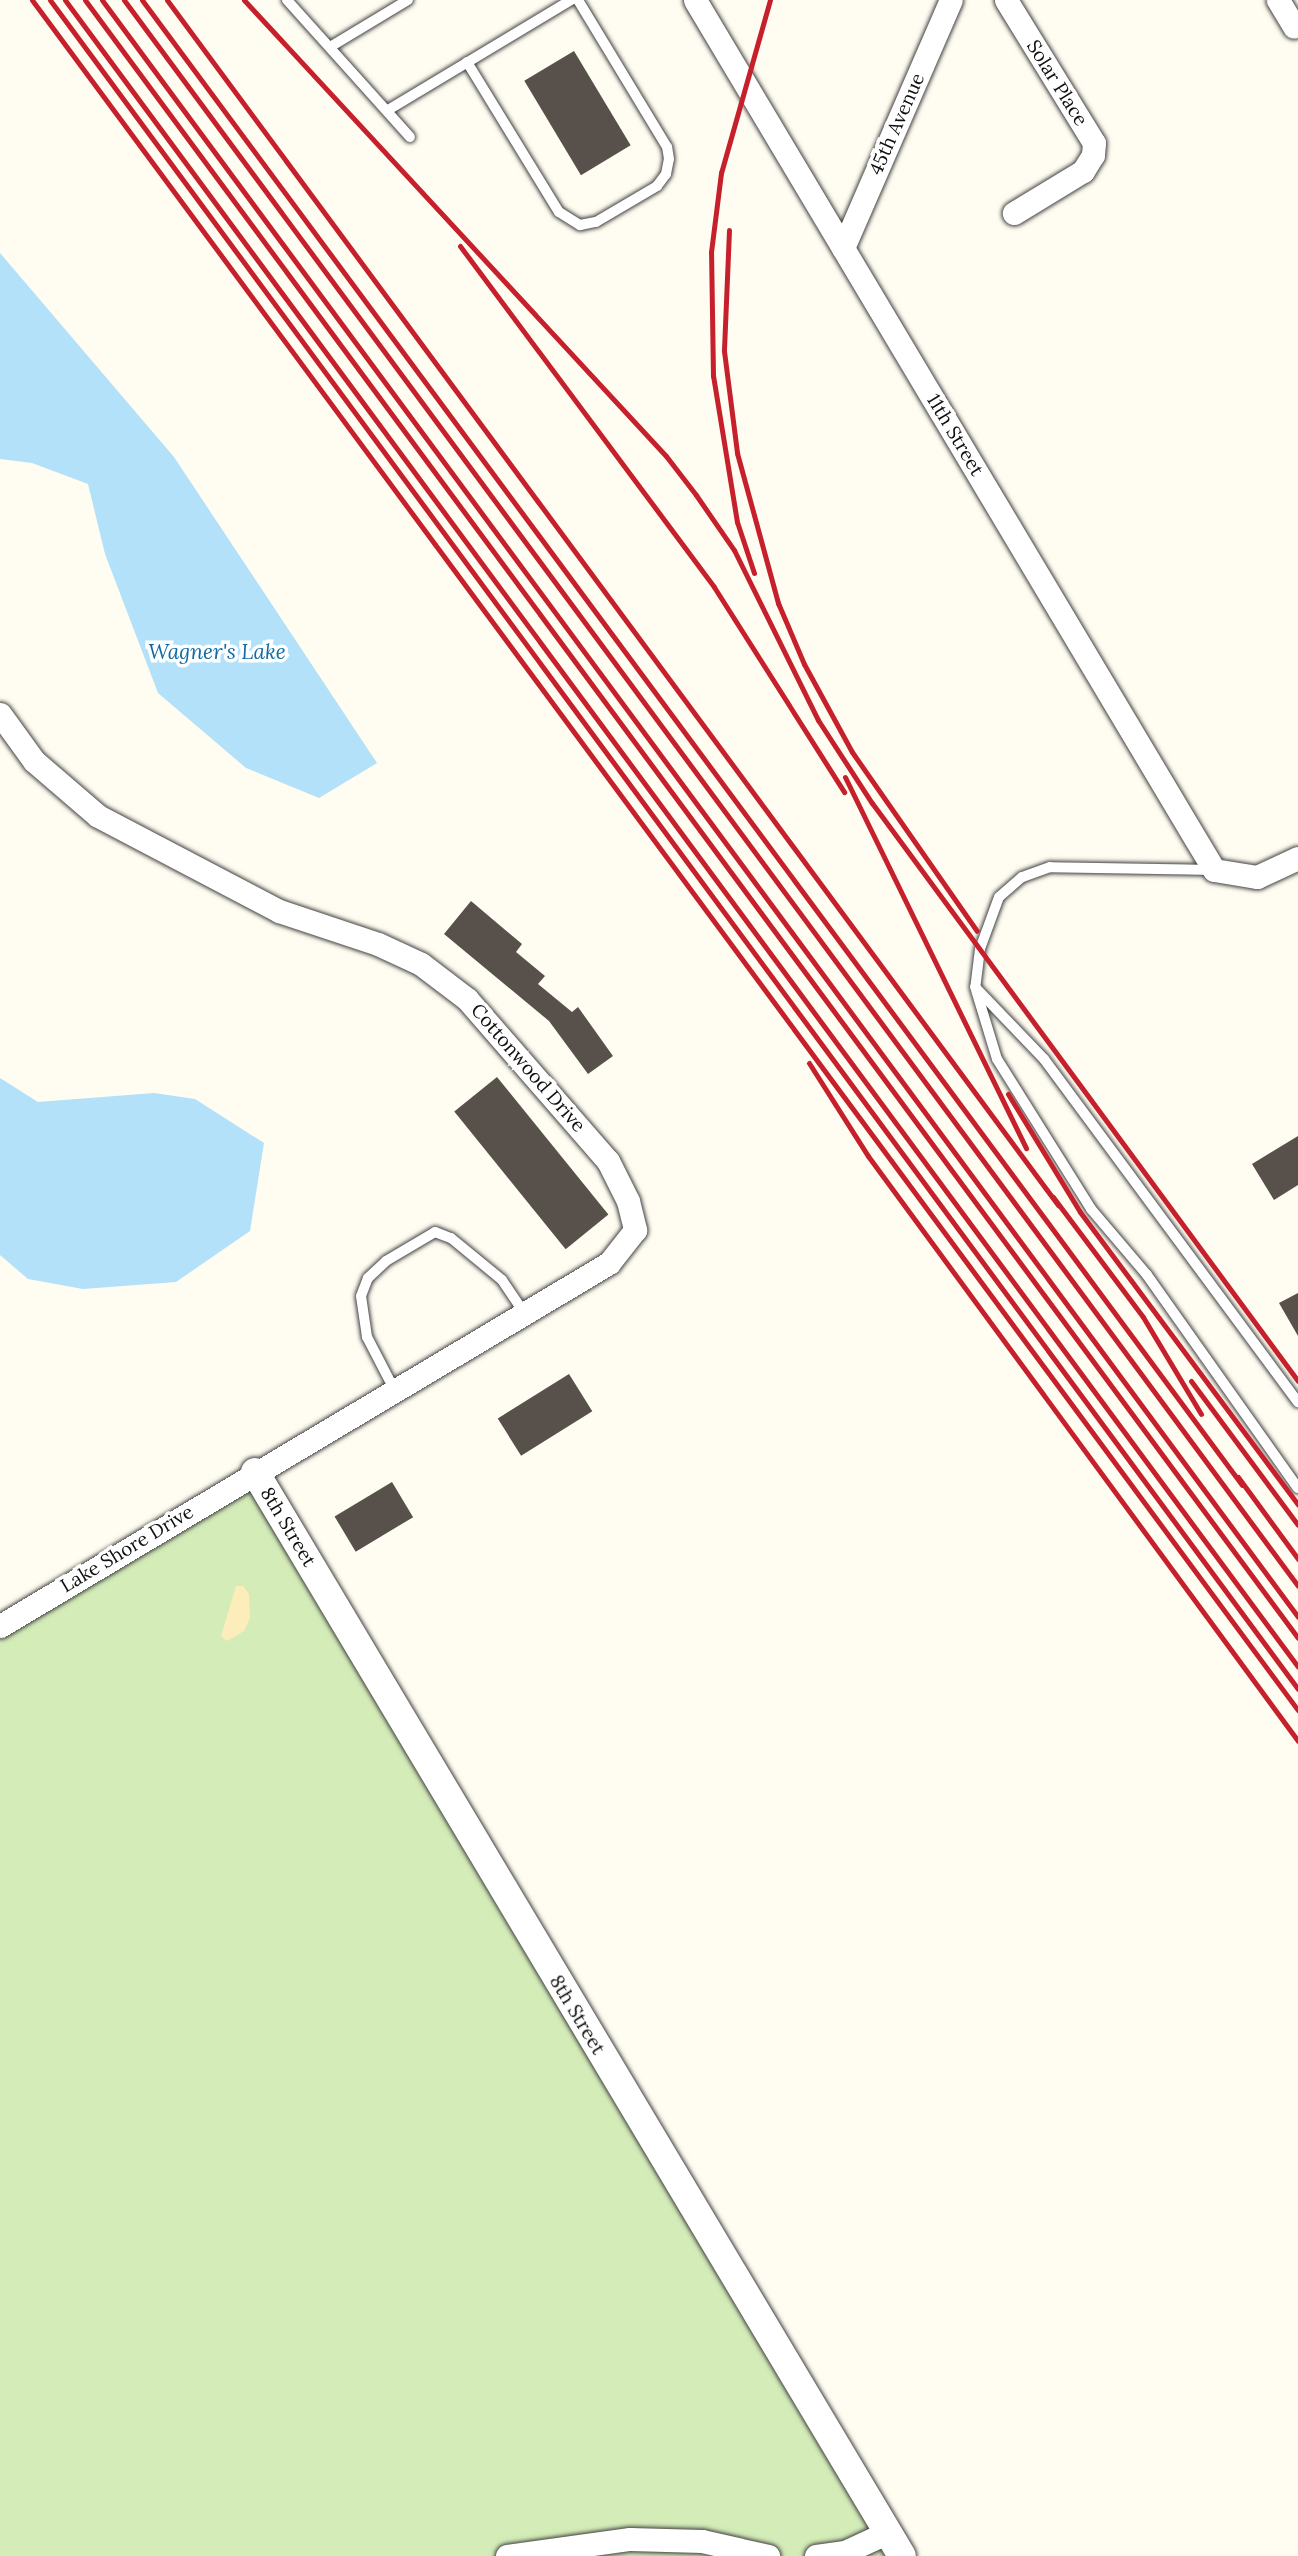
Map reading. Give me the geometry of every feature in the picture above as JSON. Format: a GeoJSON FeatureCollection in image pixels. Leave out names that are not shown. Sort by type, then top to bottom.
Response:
{"type":"FeatureCollection","features":[{"type":"Feature","properties":{"kind":"street","name":"11th Street"},"geometry":{"type":"LineString","coordinates":[[695,0],[1214,870]]}},
{"type":"Feature","properties":{"kind":"street","name":"45th Avenue"},"geometry":{"type":"LineString","coordinates":[[843,248],[951,0]]}},
{"type":"Feature","properties":{"kind":"street","name":"Solar Place"},"geometry":{"type":"LineString","coordinates":[[1006,0],[1094,143],[1093,155],[1083,171],[1014,213]]}},
{"type":"Feature","properties":{"kind":"street"},"geometry":{"type":"LineString","coordinates":[[1278,0],[1294,27]]}},
{"type":"Feature","properties":{"kind":"street","name":"Cottonwood Drive"},"geometry":{"type":"LineString","coordinates":[[0,714],[34,761],[98,816],[279,911],[379,944],[421,964],[467,999],[506,1039],[608,1161],[628,1201],[635,1230],[609,1263],[255,1472]]}},
{"type":"Feature","properties":{"kind":"street"},"geometry":{"type":"LineString","coordinates":[[1214,870],[1257,877],[1298,858]]}},
{"type":"Feature","properties":{"kind":"street","name":"Lake Shore Drive"},"geometry":{"type":"LineString","coordinates":[[0,1626],[255,1472]]}},
{"type":"Feature","properties":{"kind":"street","name":"8th Street"},"geometry":{"type":"LineString","coordinates":[[255,1472],[902,2556]]}},
{"type":"Feature","properties":{"kind":"street"},"geometry":{"type":"LineString","coordinates":[[816,2556],[845,2552],[888,2532]]}},
{"type":"Feature","properties":{"kind":"street"},"geometry":{"type":"LineString","coordinates":[[507,2556],[630,2539],[702,2541],[768,2556]]}},
{"type":"Feature","properties":{"kind":"lane"},"geometry":{"type":"LineString","coordinates":[[287,0],[410,137]]}},
{"type":"Feature","properties":{"kind":"lane"},"geometry":{"type":"LineString","coordinates":[[330,47],[408,0]]}},
{"type":"Feature","properties":{"kind":"lane"},"geometry":{"type":"LineString","coordinates":[[388,110],[570,0]]}},
{"type":"Feature","properties":{"kind":"lane"},"geometry":{"type":"LineString","coordinates":[[467,62],[559,212],[580,225],[596,222],[657,186],[666,174],[669,159],[667,147],[578,0]]}},
{"type":"Feature","properties":{"kind":"lane"},"geometry":{"type":"LineString","coordinates":[[1214,870],[1050,867],[1022,877],[999,897],[980,949],[975,987],[997,1059],[1091,1209],[1147,1275],[1298,1488]]}},
{"type":"Feature","properties":{"kind":"lane"},"geometry":{"type":"LineString","coordinates":[[975,987],[1044,1059],[1298,1402]]}},
{"type":"Feature","properties":{"kind":"lane"},"geometry":{"type":"LineString","coordinates":[[394,1389],[367,1337],[361,1296],[368,1278],[386,1261],[435,1232],[451,1238],[502,1280],[524,1313]]}},
{"type":"Feature","properties":{"kind":"green space"},"geometry":{"type":"Polygon","coordinates":[[[255,1472],[902,2556],[0,2556],[0,1626],[255,1472]]]}},
{"type":"Feature","properties":{"kind":"sand"},"geometry":{"type":"Polygon","coordinates":[[[236,1586],[243,1586],[249,1594],[250,1618],[244,1631],[227,1641],[221,1636],[236,1586]]]}},
{"type":"Feature","properties":{"kind":"water","name":"Wagner's Lake"},"geometry":{"type":"Polygon","coordinates":[[[0,253],[174,457],[377,763],[319,798],[246,768],[158,693],[105,554],[88,484],[32,463],[0,459],[0,253]]]}},
{"type":"Feature","properties":{"kind":"water"},"geometry":{"type":"Polygon","coordinates":[[[0,1078],[38,1102],[154,1093],[195,1099],[264,1143],[250,1231],[176,1282],[83,1289],[28,1279],[0,1255],[0,1078]]]}},
{"type":"Feature","properties":{"kind":"building"},"geometry":{"type":"Polygon","coordinates":[[[574,51],[631,145],[581,175],[524,81],[574,51]]]}},
{"type":"Feature","properties":{"kind":"building"},"geometry":{"type":"Polygon","coordinates":[[[471,901],[522,944],[516,952],[545,976],[538,984],[572,1012],[578,1007],[613,1056],[588,1074],[549,1021],[444,934],[471,901]]]}},
{"type":"Feature","properties":{"kind":"building"},"geometry":{"type":"Polygon","coordinates":[[[497,1077],[608,1215],[566,1249],[454,1112],[497,1077]]]}},
{"type":"Feature","properties":{"kind":"building"},"geometry":{"type":"Polygon","coordinates":[[[1298,1136],[1298,1185],[1274,1200],[1252,1164],[1298,1136]]]}},
{"type":"Feature","properties":{"kind":"building"},"geometry":{"type":"Polygon","coordinates":[[[1298,1293],[1298,1336],[1279,1303],[1298,1293]]]}},
{"type":"Feature","properties":{"kind":"building"},"geometry":{"type":"Polygon","coordinates":[[[569,1374],[592,1411],[521,1456],[498,1419],[569,1374]]]}},
{"type":"Feature","properties":{"kind":"building"},"geometry":{"type":"Polygon","coordinates":[[[392,1482],[413,1517],[356,1552],[335,1517],[392,1482]]]}},
{"type":"Feature","properties":{"kind":"railway"},"geometry":{"type":"LineString","coordinates":[[32,0],[1298,1710]]}},
{"type":"Feature","properties":{"kind":"railway"},"geometry":{"type":"LineString","coordinates":[[50,0],[1298,1689]]}},
{"type":"Feature","properties":{"kind":"railway"},"geometry":{"type":"LineString","coordinates":[[65,0],[1298,1667]]}},
{"type":"Feature","properties":{"kind":"railway"},"geometry":{"type":"LineString","coordinates":[[85,0],[1298,1638]]}},
{"type":"Feature","properties":{"kind":"railway"},"geometry":{"type":"LineString","coordinates":[[102,0],[1298,1617]]}},
{"type":"Feature","properties":{"kind":"railway"},"geometry":{"type":"LineString","coordinates":[[124,0],[1298,1586]]}},
{"type":"Feature","properties":{"kind":"railway"},"geometry":{"type":"LineString","coordinates":[[142,0],[1242,1485]]}},
{"type":"Feature","properties":{"kind":"railway"},"geometry":{"type":"LineString","coordinates":[[167,0],[1058,1205]]}},
{"type":"Feature","properties":{"kind":"railway"},"geometry":{"type":"LineString","coordinates":[[244,0],[666,456],[696,495],[734,550],[818,720],[872,803],[1298,1381]]}},
{"type":"Feature","properties":{"kind":"railway"},"geometry":{"type":"LineString","coordinates":[[754,573],[737,522],[713,376],[711,252],[721,173],[770,0]]}},
{"type":"Feature","properties":{"kind":"railway"},"geometry":{"type":"LineString","coordinates":[[729,230],[724,351],[737,453],[778,603],[804,664],[852,752],[977,931]]}},
{"type":"Feature","properties":{"kind":"railway"},"geometry":{"type":"LineString","coordinates":[[460,246],[714,587],[844,792]]}},
{"type":"Feature","properties":{"kind":"railway"},"geometry":{"type":"LineString","coordinates":[[845,777],[1026,1148]]}},
{"type":"Feature","properties":{"kind":"railway"},"geometry":{"type":"LineString","coordinates":[[809,1063],[868,1156],[1298,1741]]}},
{"type":"Feature","properties":{"kind":"railway"},"geometry":{"type":"LineString","coordinates":[[1008,1094],[1080,1212],[1298,1505]]}},
{"type":"Feature","properties":{"kind":"railway"},"geometry":{"type":"LineString","coordinates":[[1053,1197],[1143,1317],[1201,1414]]}},
{"type":"Feature","properties":{"kind":"railway"},"geometry":{"type":"LineString","coordinates":[[1191,1381],[1298,1525]]}},
{"type":"Feature","properties":{"kind":"railway"},"geometry":{"type":"LineString","coordinates":[[1238,1477],[1298,1559]]}}]}
